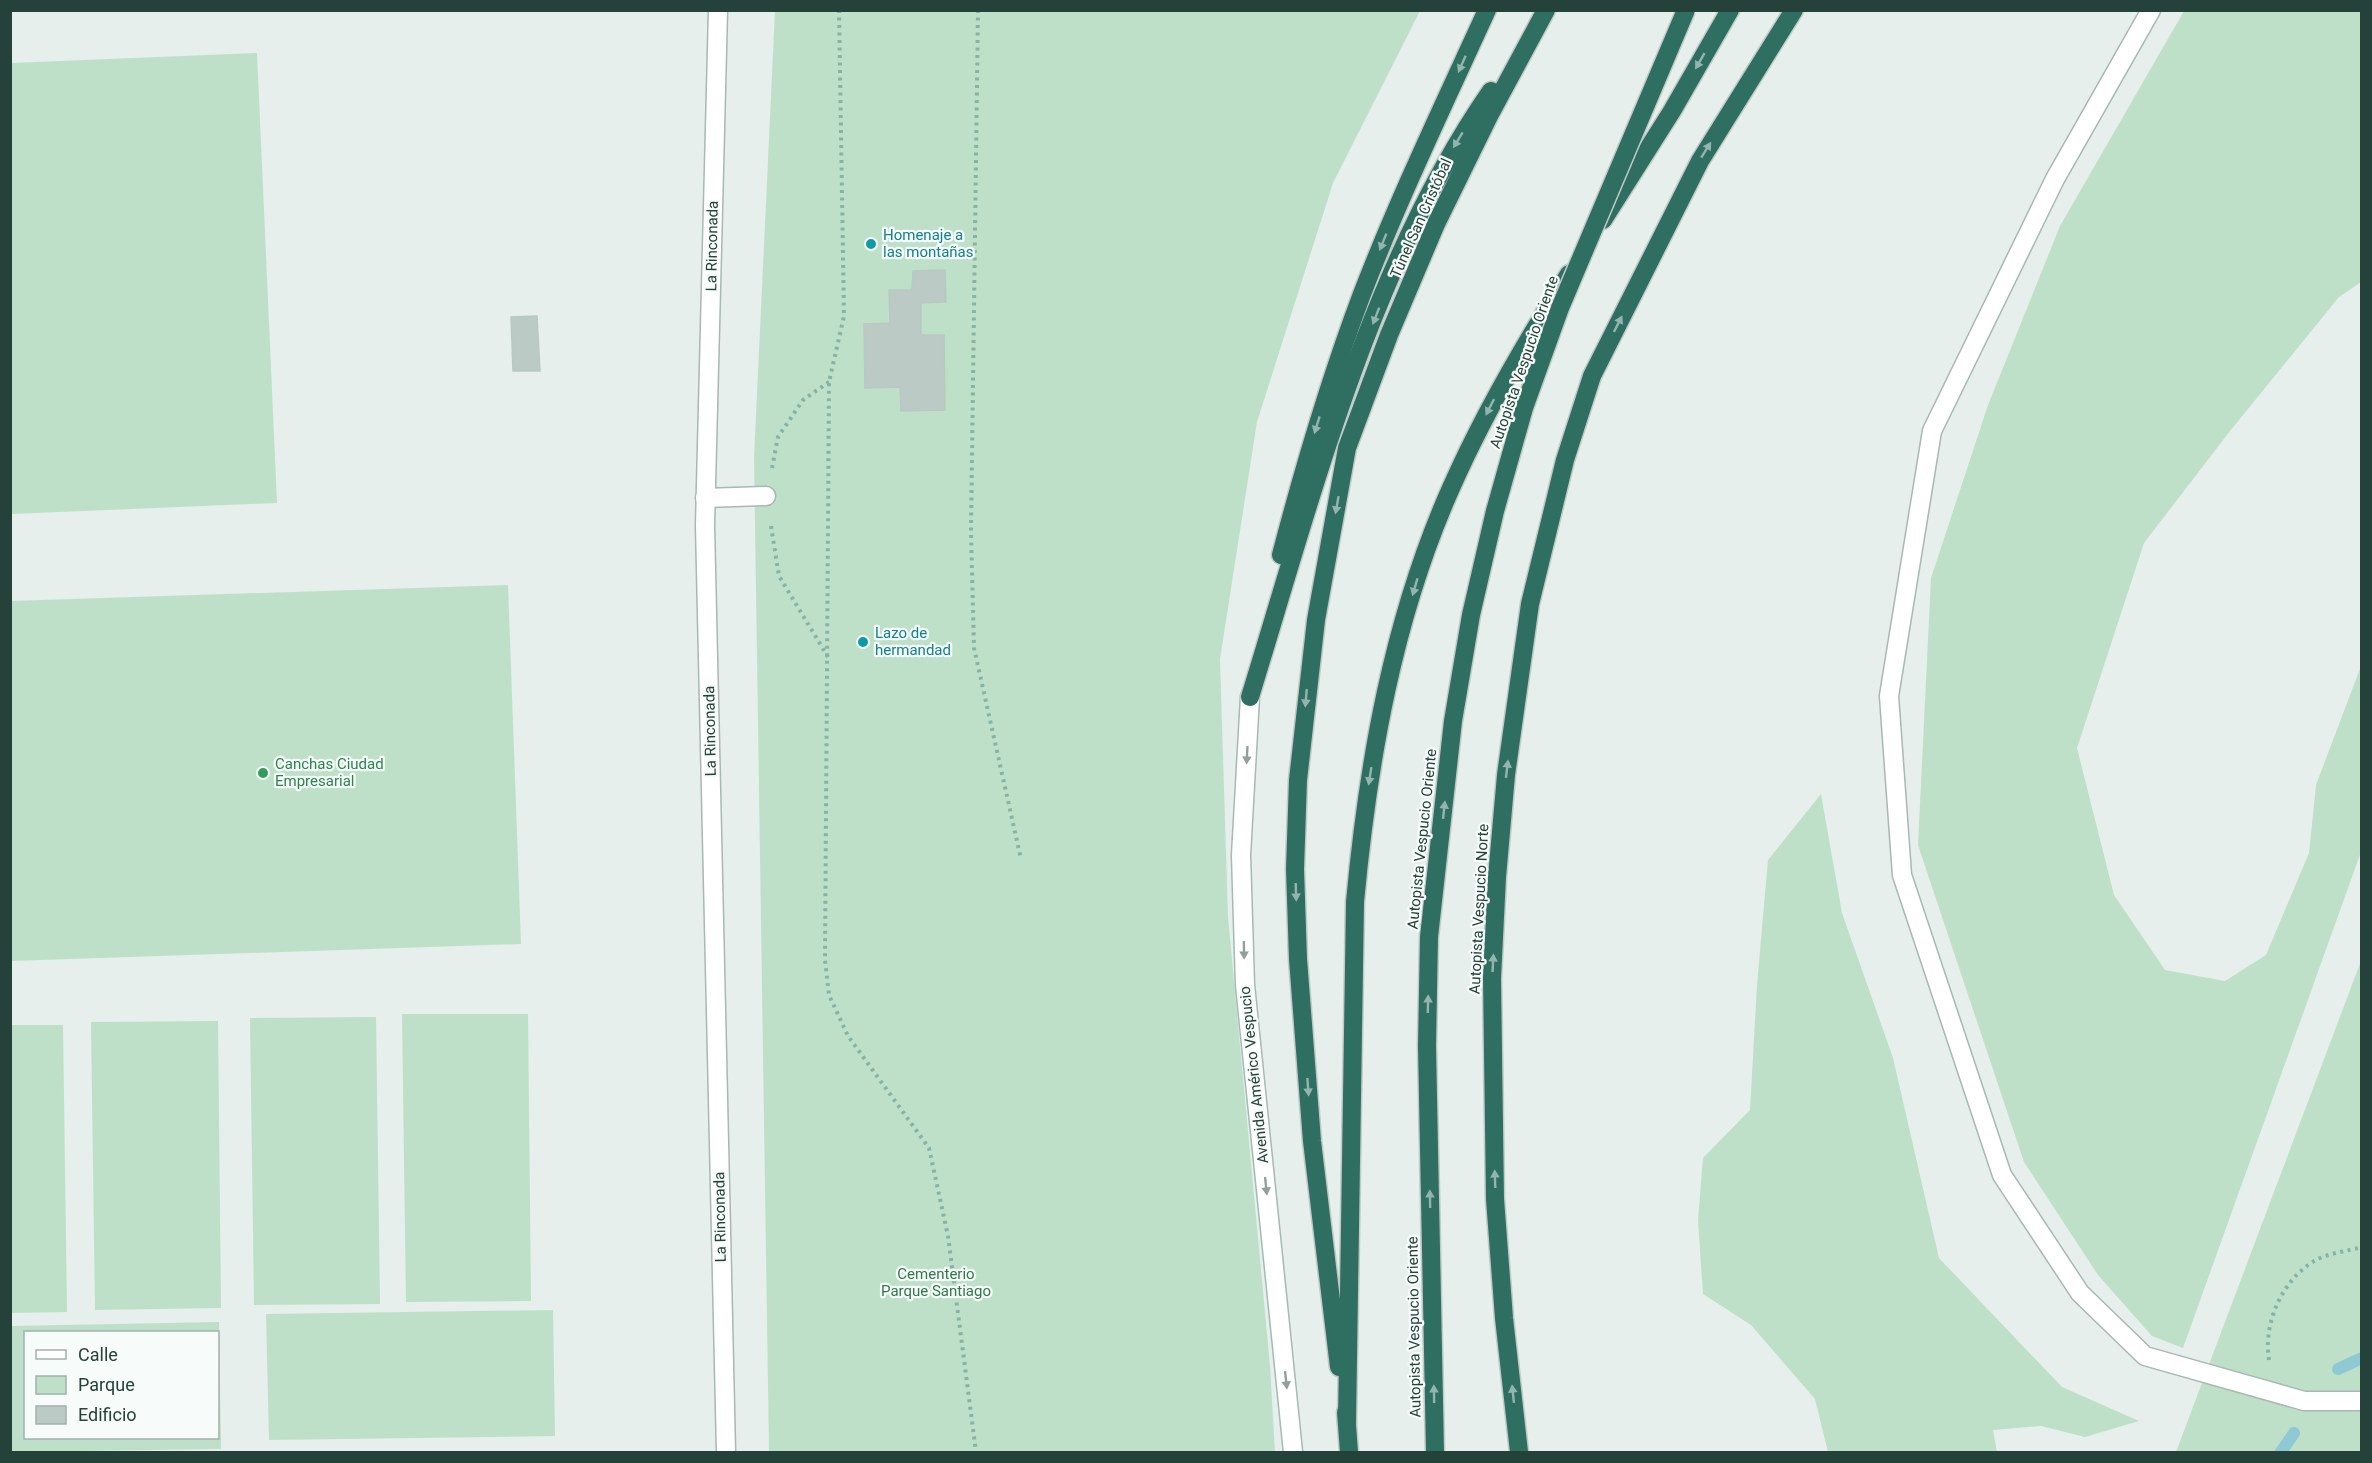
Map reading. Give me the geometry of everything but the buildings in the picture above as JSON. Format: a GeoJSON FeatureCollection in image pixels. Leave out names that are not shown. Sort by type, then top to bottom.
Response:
{"type":"FeatureCollection","features":[{"type":"Feature","properties":{"kind":"highway"},"geometry":{"type":"LineString","coordinates":[[1250,697],[1271,595],[1327,393],[1362,294],[1401,198],[1487,10]]}},
{"type":"Feature","properties":{"kind":"highway","name":"Autopista Vespucio Oriente"},"geometry":{"type":"LineString","coordinates":[[1435,1452],[1427,1046],[1429,937],[1454,721],[1471,615],[1495,511],[1524,408],[1560,308],[1686,10]]}},
{"type":"Feature","properties":{"kind":"highway","name":"Autopista Vespucio Oriente"},"geometry":{"type":"LineString","coordinates":[[1347,1423],[1355,902],[1370,774],[1395,655],[1418,576],[1450,490],[1490,405],[1537,324],[1672,111],[1730,10]]}},
{"type":"Feature","properties":{"kind":"highway","name":"Autopista Vespucio Norte"},"geometry":{"type":"LineString","coordinates":[[1519,1452],[1504,1318],[1495,1198],[1492,989],[1497,877],[1506,775],[1530,604],[1565,460],[1592,376],[1700,161],[1794,10]]}},
{"type":"Feature","properties":{"kind":"highway"},"geometry":{"type":"LineString","coordinates":[[1250,697],[1313,491],[1352,378],[1404,242],[1457,139],[1542,16]]}},
{"type":"Feature","properties":{"kind":"highway","name":"Túnel San Cristóbal"},"geometry":{"type":"LineString","coordinates":[[1347,1423],[1312,1141],[1298,959],[1295,869],[1298,780],[1306,691],[1316,620],[1347,448],[1389,335],[1436,224],[1489,116],[1542,16]]}},
{"type":"Feature","properties":{"kind":"highway"},"geometry":{"type":"LineString","coordinates":[[1347,1423],[1349,1452]]}},
{"type":"Feature","properties":{"kind":"street","name":"La Rinconada"},"geometry":{"type":"LineString","coordinates":[[718,10],[705,498],[726,1452]]}},
{"type":"Feature","properties":{"kind":"street"},"geometry":{"type":"LineString","coordinates":[[2151,10],[2055,179],[1932,431],[1889,696],[1902,875],[2002,1175],[2080,1293],[2145,1356],[2304,1401],[2361,1401]]}},
{"type":"Feature","properties":{"kind":"street"},"geometry":{"type":"LineString","coordinates":[[705,498],[766,496]]}},
{"type":"Feature","properties":{"kind":"street","name":"Avenida Américo Vespucio"},"geometry":{"type":"LineString","coordinates":[[1250,697],[1241,855],[1245,985],[1293,1452]]}},
{"type":"Feature","properties":{"kind":"path"},"geometry":{"type":"LineString","coordinates":[[839,10],[844,316],[829,382],[825,960],[829,994],[848,1036],[929,1148],[948,1236],[976,1452]]}},
{"type":"Feature","properties":{"kind":"path"},"geometry":{"type":"LineString","coordinates":[[978,10],[971,532],[974,648],[1021,860]]}},
{"type":"Feature","properties":{"kind":"path"},"geometry":{"type":"LineString","coordinates":[[2274,1392],[2267,1345],[2273,1315],[2288,1284],[2317,1260],[2361,1247]]}},
{"type":"Feature","properties":{"kind":"green space","name":"Cementerio Parque Santiago"},"geometry":{"type":"Polygon","coordinates":[[[775,11],[1420,11],[1333,183],[1257,422],[1220,659],[1228,917],[1270,1366],[1275,1452],[769,1452],[754,458],[775,11]]]}},
{"type":"Feature","properties":{"kind":"green space"},"geometry":{"type":"Polygon","coordinates":[[[2184,11],[2361,11],[2361,282],[2339,297],[2230,431],[2144,543],[2077,748],[2114,895],[2165,970],[2225,981],[2266,955],[2309,853],[2316,785],[2361,666],[2361,852],[2183,1348],[2152,1336],[2098,1275],[2024,1162],[1918,845],[1931,578],[1988,405],[2060,226],[2184,11]]]}},
{"type":"Feature","properties":{"kind":"green space"},"geometry":{"type":"Polygon","coordinates":[[[257,53],[277,503],[11,514],[11,63],[257,53]]]}},
{"type":"Feature","properties":{"kind":"green space","name":"Canchas Ciudad Empresarial"},"geometry":{"type":"Polygon","coordinates":[[[508,585],[521,944],[11,961],[11,601],[508,585]]]}},
{"type":"Feature","properties":{"kind":"green space"},"geometry":{"type":"Polygon","coordinates":[[[1821,794],[1842,913],[1893,1058],[1939,1258],[2062,1387],[2139,1421],[2085,1437],[2041,1426],[1993,1430],[1997,1452],[1828,1452],[1815,1399],[1751,1325],[1703,1294],[1698,1220],[1703,1158],[1750,1110],[1757,985],[1768,860],[1821,794]]]}},
{"type":"Feature","properties":{"kind":"green space"},"geometry":{"type":"Polygon","coordinates":[[[2361,961],[2361,1452],[2176,1452],[2361,961]]]}},
{"type":"Feature","properties":{"kind":"green space"},"geometry":{"type":"Polygon","coordinates":[[[402,1014],[528,1014],[531,1301],[406,1302],[402,1014]]]}},
{"type":"Feature","properties":{"kind":"green space"},"geometry":{"type":"Polygon","coordinates":[[[376,1017],[380,1304],[254,1305],[250,1018],[376,1017]]]}},
{"type":"Feature","properties":{"kind":"green space"},"geometry":{"type":"Polygon","coordinates":[[[218,1021],[221,1308],[95,1310],[91,1022],[218,1021]]]}},
{"type":"Feature","properties":{"kind":"green space"},"geometry":{"type":"Polygon","coordinates":[[[11,1025],[63,1025],[67,1312],[11,1313],[11,1025]]]}},
{"type":"Feature","properties":{"kind":"green space"},"geometry":{"type":"Polygon","coordinates":[[[553,1310],[555,1436],[269,1440],[266,1314],[553,1310]]]}},
{"type":"Feature","properties":{"kind":"green space"},"geometry":{"type":"Polygon","coordinates":[[[219,1322],[221,1449],[11,1452],[11,1326],[219,1322]]]}},
{"type":"Feature","properties":{"kind":"waterway"},"geometry":{"type":"LineString","coordinates":[[2338,1369],[2362,1358]]}},
{"type":"Feature","properties":{"kind":"waterway"},"geometry":{"type":"LineString","coordinates":[[2281,1452],[2294,1433]]}},
{"type":"Feature","properties":{"kind":"place","name":"Homenaje a las montañas"},"geometry":{"type":"Point","coordinates":[871,244]}},
{"type":"Feature","properties":{"kind":"place","name":"Lazo de hermandad"},"geometry":{"type":"Point","coordinates":[863,642]}},
{"type":"Feature","properties":{"kind":"place","name":"Canchas Ciudad Empresarial"},"geometry":{"type":"Point","coordinates":[263,773]}}]}
